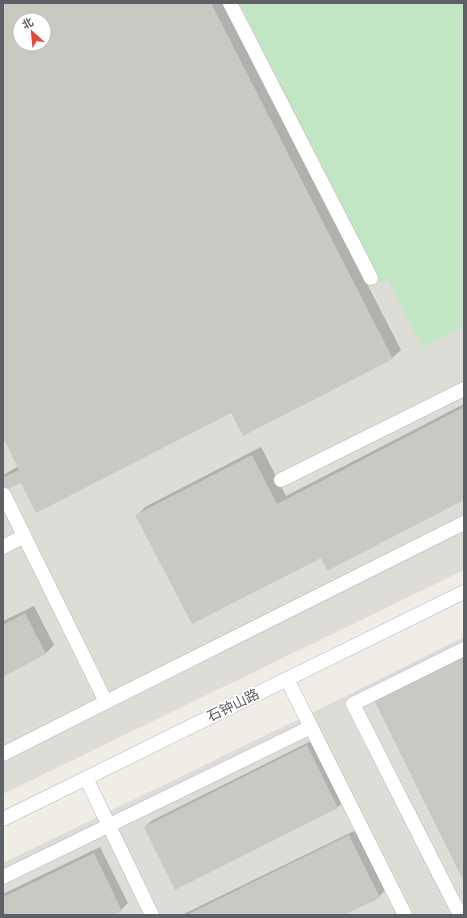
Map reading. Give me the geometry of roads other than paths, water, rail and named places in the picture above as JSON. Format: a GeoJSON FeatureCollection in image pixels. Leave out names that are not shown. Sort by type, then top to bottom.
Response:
{"type":"FeatureCollection","features":[{"type":"Feature","properties":{"kind":"street"},"geometry":{"type":"LineString","coordinates":[[230,3],[371,278]]}},
{"type":"Feature","properties":{"kind":"street"},"geometry":{"type":"LineString","coordinates":[[282,480],[464,389]]}},
{"type":"Feature","properties":{"kind":"street"},"geometry":{"type":"LineString","coordinates":[[4,495],[106,702]]}},
{"type":"Feature","properties":{"kind":"street"},"geometry":{"type":"LineString","coordinates":[[3,754],[464,523]]}},
{"type":"Feature","properties":{"kind":"street"},"geometry":{"type":"LineString","coordinates":[[3,547],[24,536]]}},
{"type":"Feature","properties":{"kind":"street","name":"石钟山路"},"geometry":{"type":"LineString","coordinates":[[3,819],[464,592]]}},
{"type":"Feature","properties":{"kind":"street"},"geometry":{"type":"LineString","coordinates":[[460,915],[353,704],[464,649]]}},
{"type":"Feature","properties":{"kind":"street"},"geometry":{"type":"LineString","coordinates":[[287,679],[405,915]]}},
{"type":"Feature","properties":{"kind":"street"},"geometry":{"type":"LineString","coordinates":[[3,877],[311,727]]}},
{"type":"Feature","properties":{"kind":"street"},"geometry":{"type":"LineString","coordinates":[[86,778],[152,915]]}}]}
